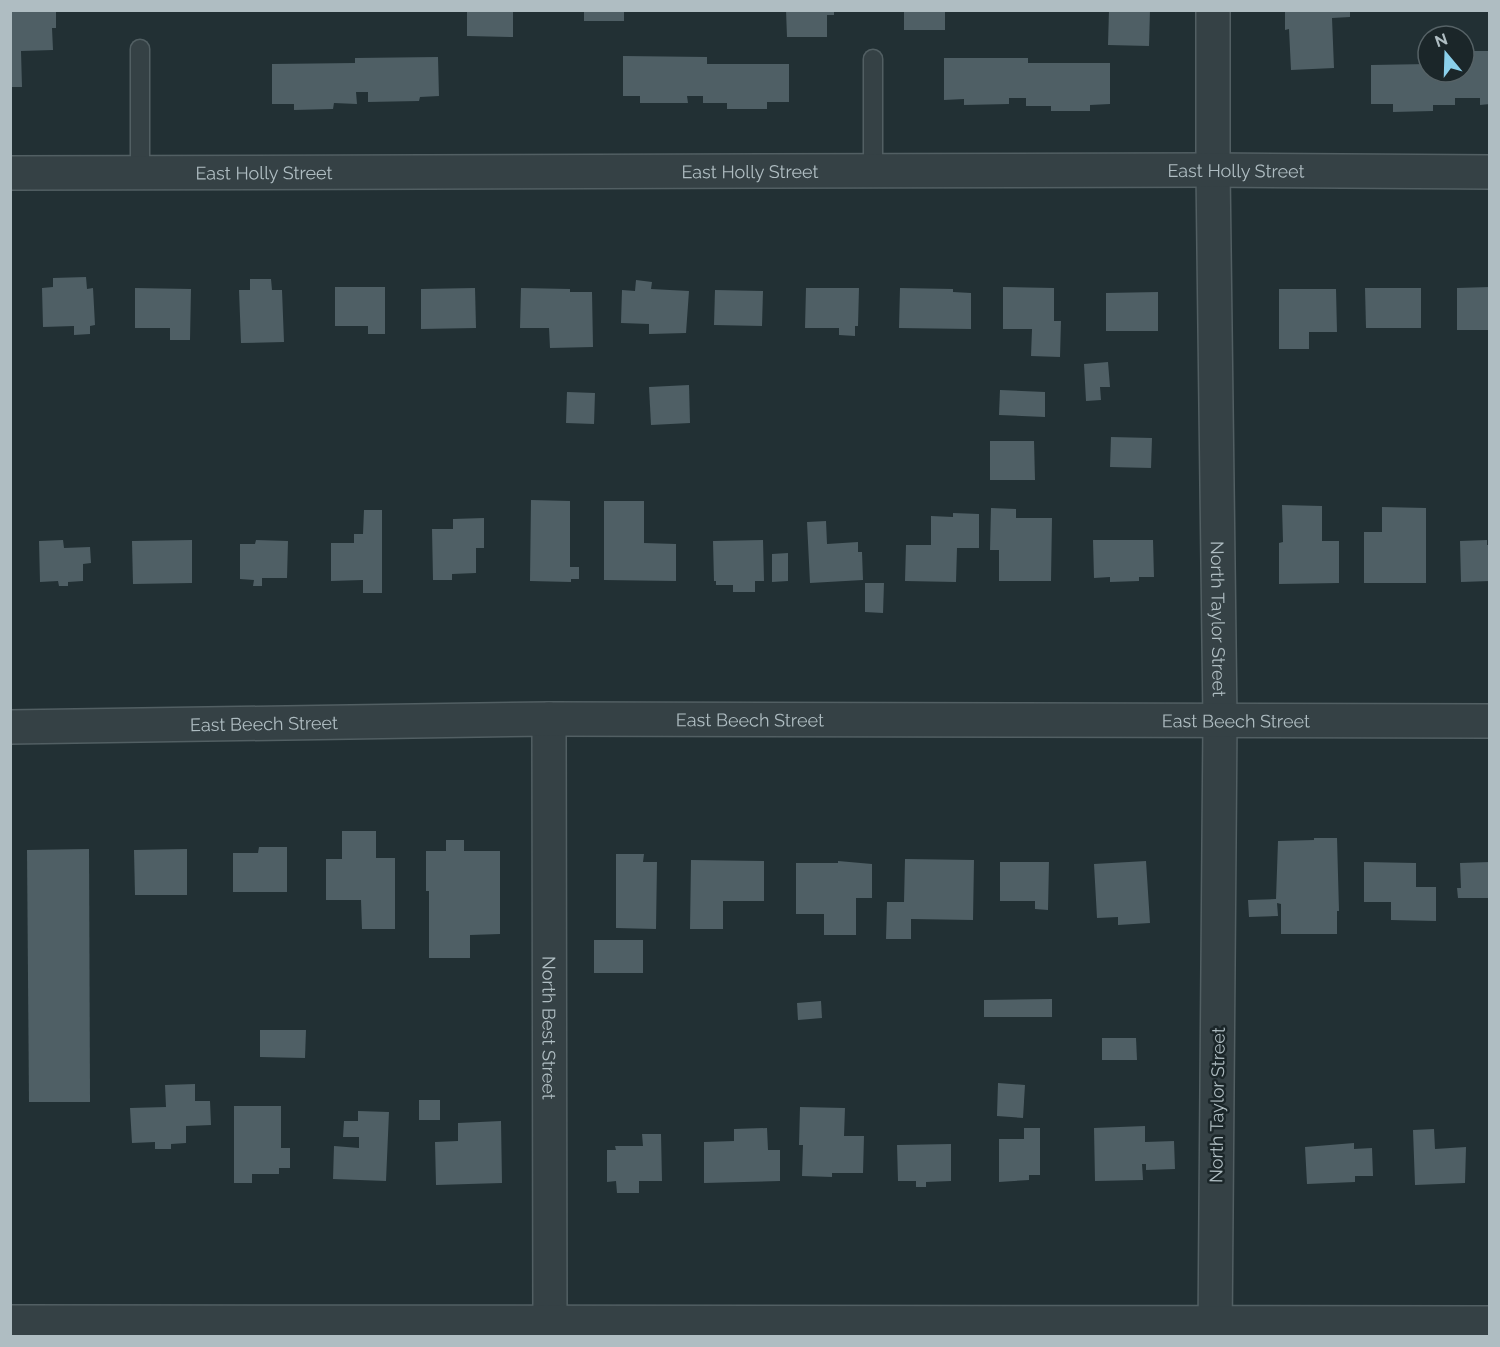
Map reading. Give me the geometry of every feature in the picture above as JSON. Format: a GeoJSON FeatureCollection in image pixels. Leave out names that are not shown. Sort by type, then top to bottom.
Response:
{"type":"FeatureCollection","features":[{"type":"Feature","properties":{"kind":"street","name":"North Taylor Street"},"geometry":{"type":"LineString","coordinates":[[1213,10],[1220,720],[1215,1330]]}},
{"type":"Feature","properties":{"kind":"street","name":"East Holly Street"},"geometry":{"type":"LineString","coordinates":[[10,173],[1213,170],[1490,172]]}},
{"type":"Feature","properties":{"kind":"street","name":"East Beech Street"},"geometry":{"type":"LineString","coordinates":[[10,727],[549,719],[1490,721]]}},
{"type":"Feature","properties":{"kind":"street","name":"North Best Street"},"geometry":{"type":"LineString","coordinates":[[549,719],[550,1329]]}},
{"type":"Feature","properties":{"kind":"street"},"geometry":{"type":"LineString","coordinates":[[10,1322],[550,1329],[1215,1330],[1490,1323]]}},
{"type":"Feature","properties":{"kind":"lane"},"geometry":{"type":"LineString","coordinates":[[140,49],[140,173]]}},
{"type":"Feature","properties":{"kind":"lane"},"geometry":{"type":"LineString","coordinates":[[873,59],[873,171]]}},
{"type":"Feature","properties":{"kind":"building"},"geometry":{"type":"Polygon","coordinates":[[[10,10],[56,10],[56,28],[52,28],[53,50],[21,51],[22,87],[10,87],[10,10]]]}},
{"type":"Feature","properties":{"kind":"building"},"geometry":{"type":"Polygon","coordinates":[[[467,10],[513,10],[513,37],[467,36],[467,10]]]}},
{"type":"Feature","properties":{"kind":"building"},"geometry":{"type":"Polygon","coordinates":[[[584,10],[624,10],[624,21],[584,21],[584,10]]]}},
{"type":"Feature","properties":{"kind":"building"},"geometry":{"type":"Polygon","coordinates":[[[786,10],[834,10],[834,15],[827,15],[827,37],[787,37],[786,10]]]}},
{"type":"Feature","properties":{"kind":"building"},"geometry":{"type":"Polygon","coordinates":[[[904,10],[945,10],[945,30],[904,30],[904,10]]]}},
{"type":"Feature","properties":{"kind":"building"},"geometry":{"type":"Polygon","coordinates":[[[1109,10],[1150,10],[1149,46],[1108,45],[1109,10]]]}},
{"type":"Feature","properties":{"kind":"building"},"geometry":{"type":"Polygon","coordinates":[[[1285,10],[1350,10],[1350,17],[1332,18],[1334,68],[1291,70],[1289,29],[1285,30],[1285,10]]]}},
{"type":"Feature","properties":{"kind":"building"},"geometry":{"type":"Polygon","coordinates":[[[1476,51],[1490,51],[1490,104],[1480,105],[1480,98],[1455,98],[1455,105],[1433,105],[1433,111],[1393,112],[1393,104],[1371,104],[1371,65],[1416,64],[1416,84],[1476,84],[1476,51]]]}},
{"type":"Feature","properties":{"kind":"building"},"geometry":{"type":"Polygon","coordinates":[[[623,56],[707,57],[707,64],[789,64],[789,102],[767,102],[767,109],[727,109],[727,103],[703,103],[703,96],[687,96],[688,103],[640,103],[640,96],[623,96],[623,56]]]}},
{"type":"Feature","properties":{"kind":"building"},"geometry":{"type":"Polygon","coordinates":[[[438,57],[439,96],[420,97],[419,101],[368,102],[368,92],[356,92],[357,104],[334,103],[333,109],[294,110],[294,104],[272,104],[272,64],[355,63],[355,58],[438,57]]]}},
{"type":"Feature","properties":{"kind":"building"},"geometry":{"type":"Polygon","coordinates":[[[944,58],[1028,58],[1028,63],[1110,63],[1110,104],[1090,105],[1090,111],[1051,111],[1051,106],[1026,106],[1026,98],[1009,98],[1009,104],[964,105],[964,99],[944,100],[944,58]]]}},
{"type":"Feature","properties":{"kind":"building"},"geometry":{"type":"Polygon","coordinates":[[[86,277],[87,289],[93,288],[95,325],[90,326],[90,334],[74,335],[74,326],[43,327],[42,288],[53,287],[53,278],[86,277]]]}},
{"type":"Feature","properties":{"kind":"building"},"geometry":{"type":"Polygon","coordinates":[[[250,279],[271,279],[272,290],[282,290],[284,342],[241,343],[239,290],[250,290],[250,279]]]}},
{"type":"Feature","properties":{"kind":"building"},"geometry":{"type":"Polygon","coordinates":[[[636,280],[652,282],[651,289],[689,291],[686,333],[649,334],[649,324],[621,323],[622,290],[635,291],[636,280]]]}},
{"type":"Feature","properties":{"kind":"building"},"geometry":{"type":"Polygon","coordinates":[[[335,287],[385,287],[385,334],[368,334],[368,326],[335,326],[335,287]]]}},
{"type":"Feature","properties":{"kind":"building"},"geometry":{"type":"Polygon","coordinates":[[[1003,287],[1054,288],[1054,321],[1061,321],[1060,357],[1031,356],[1032,329],[1003,329],[1003,287]]]}},
{"type":"Feature","properties":{"kind":"building"},"geometry":{"type":"Polygon","coordinates":[[[1490,287],[1490,330],[1457,330],[1457,288],[1490,287]]]}},
{"type":"Feature","properties":{"kind":"building"},"geometry":{"type":"Polygon","coordinates":[[[135,288],[191,289],[190,340],[170,340],[170,328],[135,328],[135,288]]]}},
{"type":"Feature","properties":{"kind":"building"},"geometry":{"type":"Polygon","coordinates":[[[475,288],[476,328],[421,329],[421,289],[475,288]]]}},
{"type":"Feature","properties":{"kind":"building"},"geometry":{"type":"Polygon","coordinates":[[[521,288],[592,292],[593,347],[550,348],[549,328],[520,328],[521,288]]]}},
{"type":"Feature","properties":{"kind":"building"},"geometry":{"type":"Polygon","coordinates":[[[806,288],[859,288],[858,326],[855,326],[855,336],[839,335],[839,328],[805,328],[806,288]]]}},
{"type":"Feature","properties":{"kind":"building"},"geometry":{"type":"Polygon","coordinates":[[[900,288],[953,289],[953,292],[971,293],[971,329],[899,328],[900,288]]]}},
{"type":"Feature","properties":{"kind":"building"},"geometry":{"type":"Polygon","coordinates":[[[1365,288],[1421,288],[1421,328],[1366,328],[1365,288]]]}},
{"type":"Feature","properties":{"kind":"building"},"geometry":{"type":"Polygon","coordinates":[[[1279,289],[1336,289],[1337,332],[1309,332],[1309,349],[1279,349],[1279,289]]]}},
{"type":"Feature","properties":{"kind":"building"},"geometry":{"type":"Polygon","coordinates":[[[715,290],[763,291],[762,326],[714,325],[715,290]]]}},
{"type":"Feature","properties":{"kind":"building"},"geometry":{"type":"Polygon","coordinates":[[[1158,292],[1158,331],[1106,331],[1106,293],[1158,292]]]}},
{"type":"Feature","properties":{"kind":"building"},"geometry":{"type":"Polygon","coordinates":[[[1108,362],[1110,387],[1100,387],[1101,400],[1086,401],[1084,364],[1108,362]]]}},
{"type":"Feature","properties":{"kind":"building"},"geometry":{"type":"Polygon","coordinates":[[[689,385],[690,423],[651,425],[649,387],[689,385]]]}},
{"type":"Feature","properties":{"kind":"building"},"geometry":{"type":"Polygon","coordinates":[[[1000,390],[1045,392],[1045,417],[999,415],[1000,390]]]}},
{"type":"Feature","properties":{"kind":"building"},"geometry":{"type":"Polygon","coordinates":[[[567,392],[595,393],[594,424],[566,423],[567,392]]]}},
{"type":"Feature","properties":{"kind":"building"},"geometry":{"type":"Polygon","coordinates":[[[1111,437],[1152,438],[1151,468],[1110,467],[1111,437]]]}},
{"type":"Feature","properties":{"kind":"building"},"geometry":{"type":"Polygon","coordinates":[[[990,441],[1034,441],[1035,480],[990,480],[990,441]]]}},
{"type":"Feature","properties":{"kind":"building"},"geometry":{"type":"Polygon","coordinates":[[[531,500],[570,501],[570,567],[579,567],[579,579],[571,579],[571,582],[530,581],[531,500]]]}},
{"type":"Feature","properties":{"kind":"building"},"geometry":{"type":"Polygon","coordinates":[[[604,501],[644,501],[644,543],[676,544],[676,581],[604,580],[604,501]]]}},
{"type":"Feature","properties":{"kind":"building"},"geometry":{"type":"Polygon","coordinates":[[[1282,505],[1322,506],[1322,541],[1339,541],[1339,583],[1279,584],[1279,543],[1283,542],[1282,505]]]}},
{"type":"Feature","properties":{"kind":"building"},"geometry":{"type":"Polygon","coordinates":[[[1382,507],[1426,508],[1426,583],[1364,583],[1364,532],[1382,532],[1382,507]]]}},
{"type":"Feature","properties":{"kind":"building"},"geometry":{"type":"Polygon","coordinates":[[[991,508],[1016,509],[1016,518],[1052,518],[1051,581],[999,581],[999,550],[990,550],[991,508]]]}},
{"type":"Feature","properties":{"kind":"building"},"geometry":{"type":"Polygon","coordinates":[[[364,510],[382,510],[382,593],[363,593],[363,580],[331,581],[331,543],[354,543],[354,534],[363,534],[364,510]]]}},
{"type":"Feature","properties":{"kind":"building"},"geometry":{"type":"Polygon","coordinates":[[[953,513],[979,514],[979,548],[957,548],[956,582],[905,581],[906,545],[931,545],[931,516],[953,517],[953,513]]]}},
{"type":"Feature","properties":{"kind":"building"},"geometry":{"type":"Polygon","coordinates":[[[484,518],[484,548],[476,548],[476,573],[452,574],[452,580],[433,580],[432,529],[453,529],[453,519],[484,518]]]}},
{"type":"Feature","properties":{"kind":"building"},"geometry":{"type":"Polygon","coordinates":[[[826,521],[827,544],[858,542],[858,552],[862,552],[863,580],[810,583],[807,522],[826,521]]]}},
{"type":"Feature","properties":{"kind":"building"},"geometry":{"type":"Polygon","coordinates":[[[63,540],[64,548],[90,547],[91,563],[83,564],[83,581],[68,582],[68,586],[59,586],[58,581],[40,582],[39,541],[63,540]]]}},
{"type":"Feature","properties":{"kind":"building"},"geometry":{"type":"Polygon","coordinates":[[[192,540],[192,583],[133,584],[132,541],[192,540]]]}},
{"type":"Feature","properties":{"kind":"building"},"geometry":{"type":"Polygon","coordinates":[[[256,540],[288,541],[287,578],[262,578],[262,586],[253,586],[254,580],[240,579],[240,544],[255,544],[256,540]]]}},
{"type":"Feature","properties":{"kind":"building"},"geometry":{"type":"Polygon","coordinates":[[[763,540],[764,581],[755,581],[755,592],[733,592],[733,585],[716,585],[713,541],[763,540]]]}},
{"type":"Feature","properties":{"kind":"building"},"geometry":{"type":"Polygon","coordinates":[[[1093,540],[1153,540],[1154,577],[1139,577],[1139,581],[1110,582],[1110,577],[1094,578],[1093,540]]]}},
{"type":"Feature","properties":{"kind":"building"},"geometry":{"type":"Polygon","coordinates":[[[1487,540],[1487,545],[1490,545],[1490,581],[1461,582],[1460,541],[1487,540]]]}},
{"type":"Feature","properties":{"kind":"building"},"geometry":{"type":"Polygon","coordinates":[[[788,553],[788,581],[772,582],[772,554],[788,553]]]}},
{"type":"Feature","properties":{"kind":"building"},"geometry":{"type":"Polygon","coordinates":[[[865,583],[884,583],[883,613],[865,612],[865,583]]]}},
{"type":"Feature","properties":{"kind":"building"},"geometry":{"type":"Polygon","coordinates":[[[342,831],[376,831],[376,858],[395,858],[395,929],[362,929],[361,900],[326,900],[326,859],[342,859],[342,831]]]}},
{"type":"Feature","properties":{"kind":"building"},"geometry":{"type":"Polygon","coordinates":[[[1314,838],[1337,838],[1339,911],[1337,911],[1337,934],[1281,934],[1281,904],[1277,903],[1278,916],[1249,917],[1248,900],[1276,899],[1278,841],[1314,840],[1314,838]]]}},
{"type":"Feature","properties":{"kind":"building"},"geometry":{"type":"Polygon","coordinates":[[[446,840],[464,840],[464,851],[500,851],[500,934],[470,935],[470,958],[429,958],[429,891],[426,891],[426,851],[446,851],[446,840]]]}},
{"type":"Feature","properties":{"kind":"building"},"geometry":{"type":"Polygon","coordinates":[[[259,847],[287,847],[287,892],[233,892],[233,853],[258,853],[259,847]]]}},
{"type":"Feature","properties":{"kind":"building"},"geometry":{"type":"Polygon","coordinates":[[[89,849],[90,1102],[29,1102],[27,850],[89,849]]]}},
{"type":"Feature","properties":{"kind":"building"},"geometry":{"type":"Polygon","coordinates":[[[187,849],[187,895],[135,895],[134,850],[187,849]]]}},
{"type":"Feature","properties":{"kind":"building"},"geometry":{"type":"Polygon","coordinates":[[[616,854],[644,854],[643,862],[657,862],[656,929],[616,928],[616,854]]]}},
{"type":"Feature","properties":{"kind":"building"},"geometry":{"type":"Polygon","coordinates":[[[905,859],[974,860],[973,920],[911,919],[911,939],[886,939],[887,902],[904,902],[905,859]]]}},
{"type":"Feature","properties":{"kind":"building"},"geometry":{"type":"Polygon","coordinates":[[[691,860],[764,861],[764,901],[723,901],[723,929],[690,929],[691,860]]]}},
{"type":"Feature","properties":{"kind":"building"},"geometry":{"type":"Polygon","coordinates":[[[838,861],[872,864],[872,898],[856,898],[856,935],[824,935],[824,914],[796,914],[796,863],[838,863],[838,861]]]}},
{"type":"Feature","properties":{"kind":"building"},"geometry":{"type":"Polygon","coordinates":[[[1146,861],[1150,923],[1118,925],[1118,917],[1097,918],[1094,864],[1146,861]]]}},
{"type":"Feature","properties":{"kind":"building"},"geometry":{"type":"Polygon","coordinates":[[[1000,862],[1049,862],[1048,910],[1035,909],[1035,901],[1000,901],[1000,862]]]}},
{"type":"Feature","properties":{"kind":"building"},"geometry":{"type":"Polygon","coordinates":[[[1364,862],[1416,863],[1416,887],[1436,887],[1436,921],[1391,920],[1391,902],[1364,902],[1364,862]]]}},
{"type":"Feature","properties":{"kind":"building"},"geometry":{"type":"Polygon","coordinates":[[[1490,862],[1490,898],[1458,898],[1457,888],[1461,888],[1460,863],[1490,862]]]}},
{"type":"Feature","properties":{"kind":"building"},"geometry":{"type":"Polygon","coordinates":[[[594,940],[643,940],[643,973],[594,973],[594,940]]]}},
{"type":"Feature","properties":{"kind":"building"},"geometry":{"type":"Polygon","coordinates":[[[1052,999],[1052,1017],[984,1017],[984,1000],[1052,999]]]}},
{"type":"Feature","properties":{"kind":"building"},"geometry":{"type":"Polygon","coordinates":[[[821,1001],[822,1018],[798,1020],[797,1003],[821,1001]]]}},
{"type":"Feature","properties":{"kind":"building"},"geometry":{"type":"Polygon","coordinates":[[[260,1030],[306,1030],[305,1058],[260,1057],[260,1030]]]}},
{"type":"Feature","properties":{"kind":"building"},"geometry":{"type":"Polygon","coordinates":[[[1102,1038],[1136,1038],[1137,1060],[1102,1060],[1102,1038]]]}},
{"type":"Feature","properties":{"kind":"building"},"geometry":{"type":"Polygon","coordinates":[[[998,1083],[1025,1085],[1023,1118],[997,1116],[998,1083]]]}},
{"type":"Feature","properties":{"kind":"building"},"geometry":{"type":"Polygon","coordinates":[[[195,1084],[195,1101],[210,1101],[211,1125],[186,1126],[186,1143],[171,1144],[171,1149],[155,1149],[155,1142],[132,1143],[130,1108],[166,1107],[165,1085],[195,1084]]]}},
{"type":"Feature","properties":{"kind":"building"},"geometry":{"type":"Polygon","coordinates":[[[419,1100],[440,1100],[440,1120],[419,1120],[419,1100]]]}},
{"type":"Feature","properties":{"kind":"building"},"geometry":{"type":"Polygon","coordinates":[[[234,1106],[281,1106],[281,1148],[290,1148],[290,1168],[279,1168],[279,1174],[252,1174],[252,1183],[234,1183],[234,1106]]]}},
{"type":"Feature","properties":{"kind":"building"},"geometry":{"type":"Polygon","coordinates":[[[800,1107],[845,1108],[844,1136],[864,1136],[863,1173],[832,1173],[832,1177],[802,1176],[803,1145],[799,1145],[800,1107]]]}},
{"type":"Feature","properties":{"kind":"building"},"geometry":{"type":"Polygon","coordinates":[[[358,1111],[389,1112],[386,1181],[333,1179],[334,1146],[359,1148],[359,1137],[343,1137],[344,1121],[358,1121],[358,1111]]]}},
{"type":"Feature","properties":{"kind":"building"},"geometry":{"type":"Polygon","coordinates":[[[501,1121],[502,1183],[436,1185],[435,1142],[458,1141],[458,1123],[501,1121]]]}},
{"type":"Feature","properties":{"kind":"building"},"geometry":{"type":"Polygon","coordinates":[[[1145,1126],[1145,1142],[1174,1141],[1175,1169],[1146,1170],[1146,1164],[1142,1164],[1143,1180],[1095,1181],[1094,1128],[1145,1126]]]}},
{"type":"Feature","properties":{"kind":"building"},"geometry":{"type":"Polygon","coordinates":[[[767,1128],[768,1150],[780,1150],[780,1181],[704,1183],[704,1142],[734,1141],[734,1129],[767,1128]]]}},
{"type":"Feature","properties":{"kind":"building"},"geometry":{"type":"Polygon","coordinates":[[[1024,1128],[1040,1128],[1040,1175],[1029,1175],[1029,1180],[999,1182],[999,1139],[1024,1139],[1024,1128]]]}},
{"type":"Feature","properties":{"kind":"building"},"geometry":{"type":"Polygon","coordinates":[[[1434,1129],[1435,1149],[1466,1147],[1465,1183],[1415,1185],[1413,1130],[1434,1129]]]}},
{"type":"Feature","properties":{"kind":"building"},"geometry":{"type":"Polygon","coordinates":[[[642,1134],[661,1134],[662,1181],[639,1181],[639,1193],[617,1193],[616,1181],[607,1182],[607,1150],[616,1150],[615,1146],[643,1146],[642,1134]]]}},
{"type":"Feature","properties":{"kind":"building"},"geometry":{"type":"Polygon","coordinates":[[[1354,1143],[1354,1149],[1372,1148],[1373,1176],[1355,1176],[1355,1182],[1307,1184],[1305,1147],[1354,1143]]]}},
{"type":"Feature","properties":{"kind":"building"},"geometry":{"type":"Polygon","coordinates":[[[951,1144],[951,1181],[926,1182],[926,1187],[916,1187],[916,1181],[898,1181],[897,1145],[951,1144]]]}}]}
